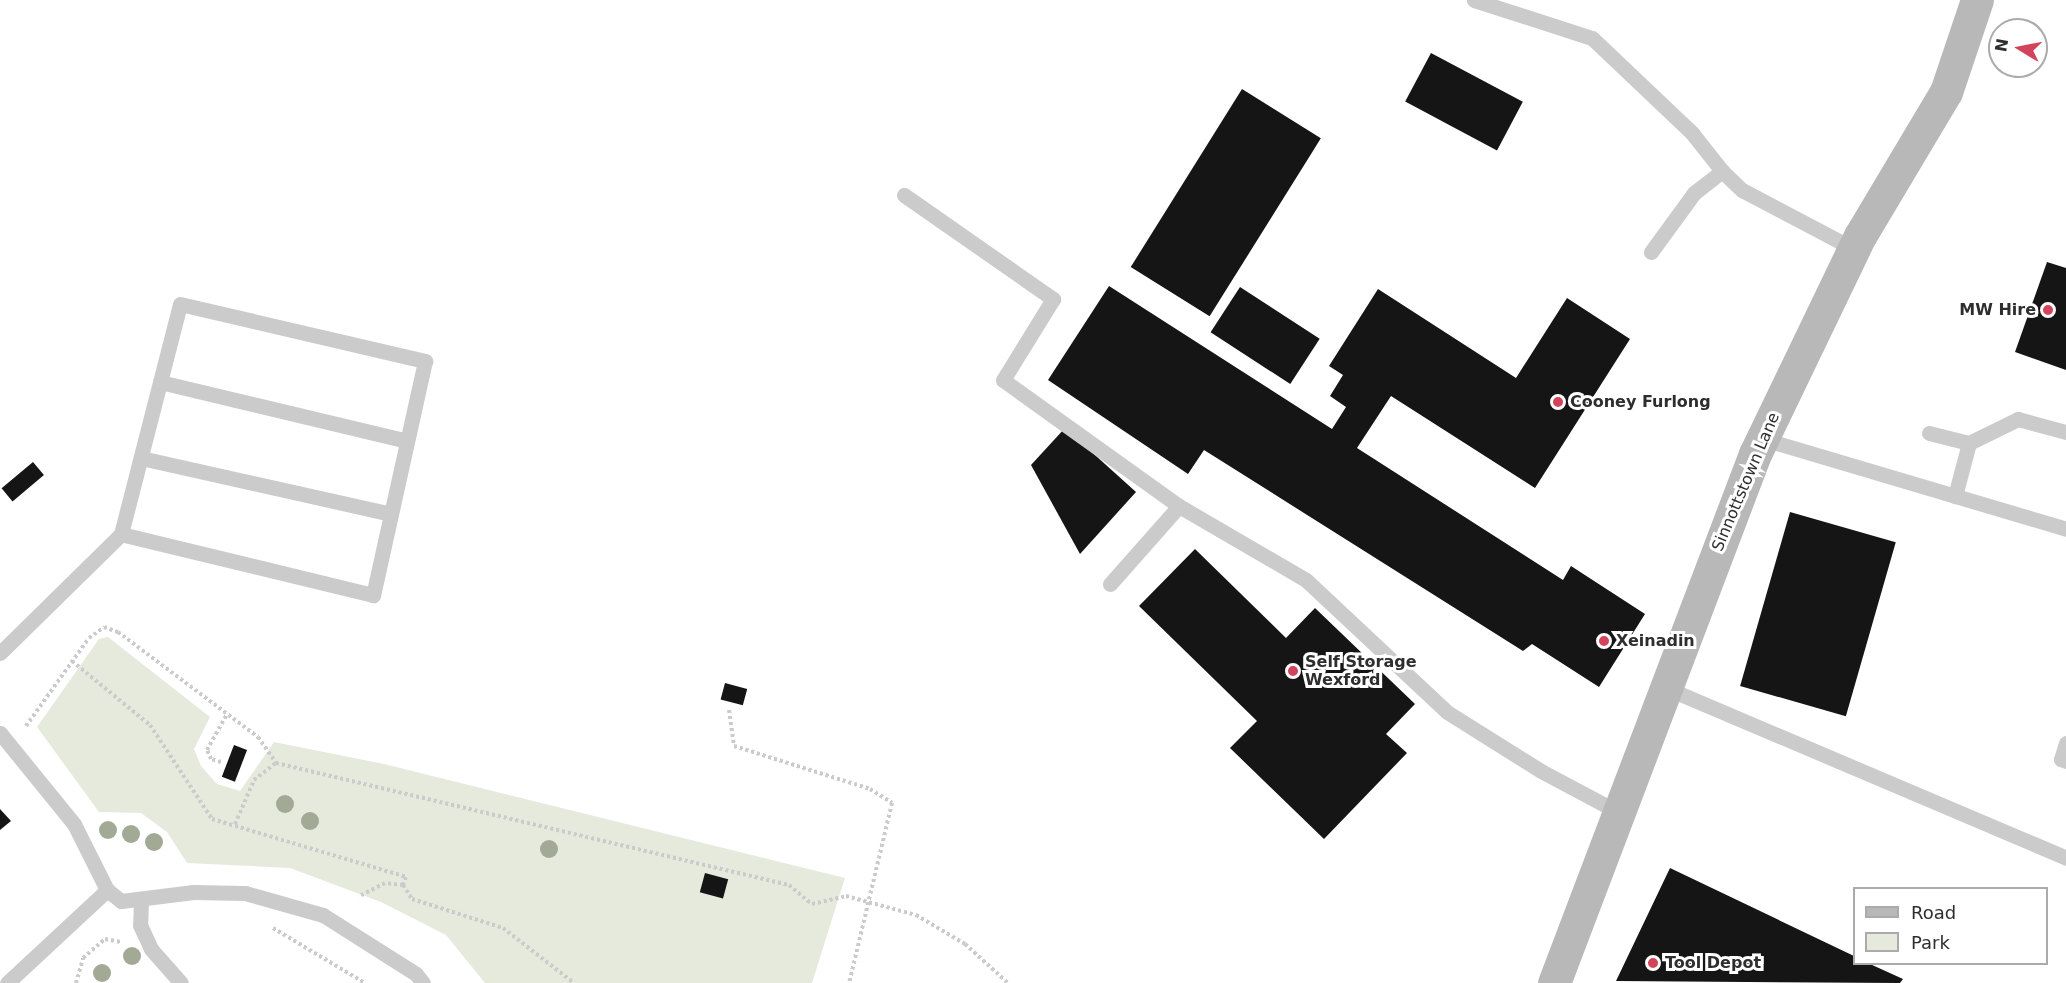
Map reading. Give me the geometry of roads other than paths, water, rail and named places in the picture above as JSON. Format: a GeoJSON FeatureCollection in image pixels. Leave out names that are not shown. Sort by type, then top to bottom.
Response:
{"type":"FeatureCollection","features":[{"type":"Feature","properties":{"kind":"street","name":"Sinnottstown Lane"},"geometry":{"type":"LineString","coordinates":[[1554,983],[1664,687],[1763,439],[1854,249],[1946,92],[1977,0]]}},
{"type":"Feature","properties":{"kind":"lane"},"geometry":{"type":"LineString","coordinates":[[1474,0],[1592,38],[1692,132],[1722,171],[1742,190],[1854,249]]}},
{"type":"Feature","properties":{"kind":"lane"},"geometry":{"type":"LineString","coordinates":[[1651,252],[1694,193],[1722,171]]}},
{"type":"Feature","properties":{"kind":"lane"},"geometry":{"type":"LineString","coordinates":[[904,195],[1053,299],[1003,380],[1179,506],[1306,580],[1447,712],[1541,771],[1618,812]]}},
{"type":"Feature","properties":{"kind":"lane"},"geometry":{"type":"LineString","coordinates":[[0,653],[121,534],[180,304],[425,361],[373,596],[121,534]]}},
{"type":"Feature","properties":{"kind":"lane"},"geometry":{"type":"LineString","coordinates":[[160,382],[407,441]]}},
{"type":"Feature","properties":{"kind":"lane"},"geometry":{"type":"LineString","coordinates":[[1929,433],[1969,443],[2019,419],[2066,432]]}},
{"type":"Feature","properties":{"kind":"lane"},"geometry":{"type":"LineString","coordinates":[[1763,439],[2066,529]]}},
{"type":"Feature","properties":{"kind":"lane"},"geometry":{"type":"LineString","coordinates":[[1955,496],[1969,443]]}},
{"type":"Feature","properties":{"kind":"lane"},"geometry":{"type":"LineString","coordinates":[[141,458],[391,514]]}},
{"type":"Feature","properties":{"kind":"lane"},"geometry":{"type":"LineString","coordinates":[[1110,584],[1179,506]]}},
{"type":"Feature","properties":{"kind":"lane"},"geometry":{"type":"LineString","coordinates":[[1664,687],[2066,858]]}},
{"type":"Feature","properties":{"kind":"lane"},"geometry":{"type":"LineString","coordinates":[[0,733],[74,824],[107,890],[121,901],[141,901],[194,891],[245,893],[323,915],[423,983]]}},
{"type":"Feature","properties":{"kind":"lane"},"geometry":{"type":"LineString","coordinates":[[2066,742],[2061,759],[2066,760]]}},
{"type":"Feature","properties":{"kind":"lane"},"geometry":{"type":"LineString","coordinates":[[7,983],[107,890]]}},
{"type":"Feature","properties":{"kind":"lane"},"geometry":{"type":"LineString","coordinates":[[141,901],[140,925],[148,943],[182,983]]}},
{"type":"Feature","properties":{"kind":"place","name":"MW Hire"},"geometry":{"type":"Point","coordinates":[2048,310]}},
{"type":"Feature","properties":{"kind":"place","name":"Cooney Furlong"},"geometry":{"type":"Point","coordinates":[1558,402]}},
{"type":"Feature","properties":{"kind":"place","name":"Xeinadin"},"geometry":{"type":"Point","coordinates":[1604,641]}},
{"type":"Feature","properties":{"kind":"place","name":"Self Storage Wexford"},"geometry":{"type":"Point","coordinates":[1293,671]}},
{"type":"Feature","properties":{"kind":"place","name":"Tool Depot"},"geometry":{"type":"Point","coordinates":[1653,963]}}]}
